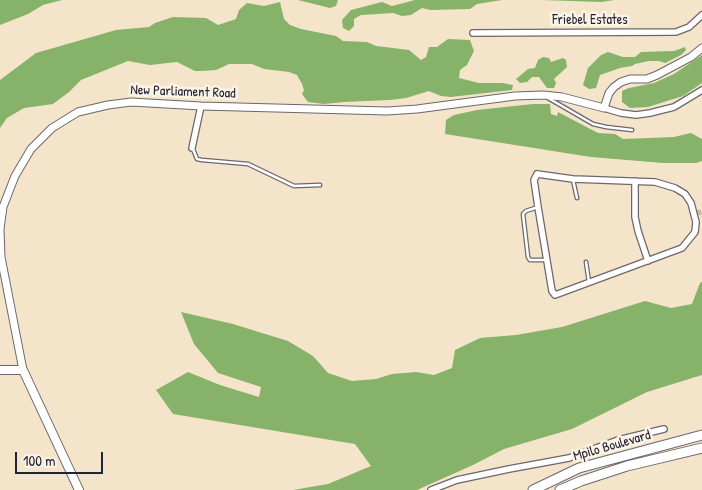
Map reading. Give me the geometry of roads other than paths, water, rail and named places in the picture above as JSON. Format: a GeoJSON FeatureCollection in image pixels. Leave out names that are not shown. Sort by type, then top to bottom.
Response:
{"type":"FeatureCollection","features":[{"type":"Feature","properties":{"kind":"highway","name":"Mpilo Boulevard"},"geometry":{"type":"LineString","coordinates":[[533,490],[579,468],[702,436]]}},
{"type":"Feature","properties":{"kind":"highway","name":"Mpilo Boulevard"},"geometry":{"type":"LineString","coordinates":[[560,490],[627,466],[702,448]]}},
{"type":"Feature","properties":{"kind":"main road"},"geometry":{"type":"LineString","coordinates":[[0,370],[24,370]]}},
{"type":"Feature","properties":{"kind":"main road","name":"New Parliament Road"},"geometry":{"type":"LineString","coordinates":[[24,370],[79,490]]}},
{"type":"Feature","properties":{"kind":"street","name":"Friebel Estates"},"geometry":{"type":"LineString","coordinates":[[473,33],[676,32],[689,27],[702,15]]}},
{"type":"Feature","properties":{"kind":"street"},"geometry":{"type":"LineString","coordinates":[[604,108],[609,93],[621,82],[647,79],[657,75],[690,57],[702,48]]}},
{"type":"Feature","properties":{"kind":"street","name":"New Parliament Road"},"geometry":{"type":"LineString","coordinates":[[24,370],[1,257],[0,229],[5,199],[15,176],[31,149],[52,128],[86,109],[131,102],[201,106],[387,111],[417,109],[515,96],[543,95],[562,97],[621,113],[636,115],[674,107],[702,90]]}},
{"type":"Feature","properties":{"kind":"street"},"geometry":{"type":"LineString","coordinates":[[192,148],[201,106]]}},
{"type":"Feature","properties":{"kind":"street"},"geometry":{"type":"LineString","coordinates":[[537,174],[573,179],[635,181],[655,182],[676,188],[685,194],[696,213],[695,232],[682,248],[555,295],[552,291],[538,207],[534,180],[537,174]]}},
{"type":"Feature","properties":{"kind":"street"},"geometry":{"type":"LineString","coordinates":[[635,181],[638,231],[648,261]]}},
{"type":"Feature","properties":{"kind":"street"},"geometry":{"type":"LineString","coordinates":[[431,490],[457,480],[570,458],[618,440],[664,429]]}},
{"type":"Feature","properties":{"kind":"lane"},"geometry":{"type":"LineString","coordinates":[[543,95],[593,124],[632,130]]}},
{"type":"Feature","properties":{"kind":"lane"},"geometry":{"type":"LineString","coordinates":[[192,148],[197,159],[248,164],[294,186],[320,186]]}},
{"type":"Feature","properties":{"kind":"lane"},"geometry":{"type":"LineString","coordinates":[[573,179],[577,198]]}},
{"type":"Feature","properties":{"kind":"lane"},"geometry":{"type":"LineString","coordinates":[[538,207],[526,211],[524,214],[528,257],[530,260],[547,260]]}},
{"type":"Feature","properties":{"kind":"lane"},"geometry":{"type":"LineString","coordinates":[[586,262],[589,282]]}},
{"type":"Feature","properties":{"kind":"tunnel"},"geometry":{"type":"LineString","coordinates":[[696,213],[702,212]]}}]}
